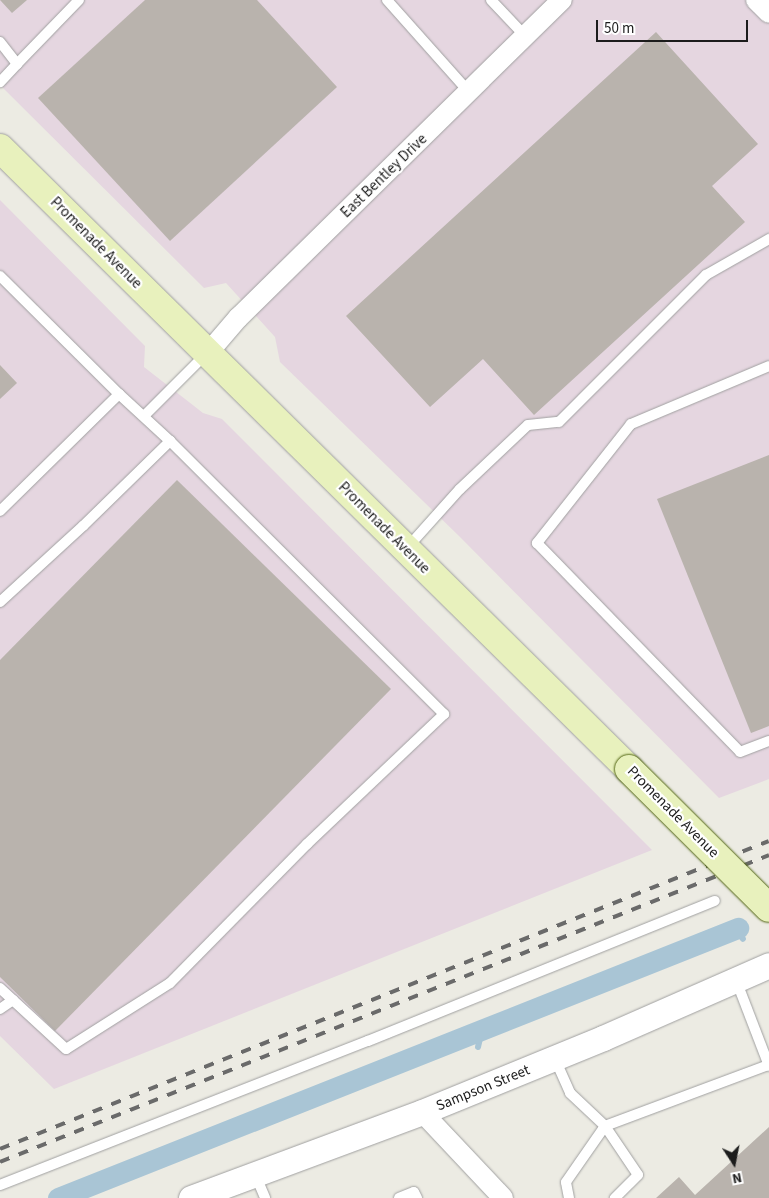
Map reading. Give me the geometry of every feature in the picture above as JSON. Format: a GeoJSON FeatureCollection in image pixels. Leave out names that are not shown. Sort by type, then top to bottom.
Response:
{"type":"FeatureCollection","features":[{"type":"Feature","properties":{"kind":"main road","name":"Promenade Avenue"},"geometry":{"type":"LineString","coordinates":[[0,148],[769,908]]}},
{"type":"Feature","properties":{"kind":"street","name":"East Bentley Drive"},"geometry":{"type":"LineString","coordinates":[[208,353],[238,318],[562,0]]}},
{"type":"Feature","properties":{"kind":"street"},"geometry":{"type":"LineString","coordinates":[[756,0],[769,13]]}},
{"type":"Feature","properties":{"kind":"street","name":"Sampson Street"},"geometry":{"type":"LineString","coordinates":[[191,1198],[422,1112],[554,1058],[769,965]]}},
{"type":"Feature","properties":{"kind":"street"},"geometry":{"type":"LineString","coordinates":[[422,1112],[501,1198]]}},
{"type":"Feature","properties":{"kind":"lane"},"geometry":{"type":"LineString","coordinates":[[0,82],[79,0]]}},
{"type":"Feature","properties":{"kind":"lane"},"geometry":{"type":"LineString","coordinates":[[387,0],[469,92]]}},
{"type":"Feature","properties":{"kind":"lane"},"geometry":{"type":"LineString","coordinates":[[491,0],[526,37]]}},
{"type":"Feature","properties":{"kind":"lane"},"geometry":{"type":"LineString","coordinates":[[0,42],[17,64]]}},
{"type":"Feature","properties":{"kind":"lane"},"geometry":{"type":"LineString","coordinates":[[406,549],[460,489],[528,425],[558,422],[706,275],[769,239]]}},
{"type":"Feature","properties":{"kind":"lane"},"geometry":{"type":"LineString","coordinates":[[0,276],[119,394],[170,441],[444,714],[307,844],[170,983],[66,1049],[0,988]]}},
{"type":"Feature","properties":{"kind":"lane"},"geometry":{"type":"LineString","coordinates":[[144,416],[208,353]]}},
{"type":"Feature","properties":{"kind":"lane"},"geometry":{"type":"LineString","coordinates":[[769,366],[631,424],[537,543],[740,752],[769,741]]}},
{"type":"Feature","properties":{"kind":"lane"},"geometry":{"type":"LineString","coordinates":[[0,511],[119,394]]}},
{"type":"Feature","properties":{"kind":"lane"},"geometry":{"type":"LineString","coordinates":[[0,602],[83,526],[170,441]]}},
{"type":"Feature","properties":{"kind":"lane"},"geometry":{"type":"LineString","coordinates":[[0,1185],[368,1042],[715,901]]}},
{"type":"Feature","properties":{"kind":"lane"},"geometry":{"type":"LineString","coordinates":[[569,1198],[566,1182],[605,1126],[768,1066],[736,980]]}},
{"type":"Feature","properties":{"kind":"lane"},"geometry":{"type":"LineString","coordinates":[[0,1009],[13,1000]]}},
{"type":"Feature","properties":{"kind":"lane"},"geometry":{"type":"LineString","coordinates":[[554,1058],[570,1093],[605,1126],[638,1175],[615,1198]]}},
{"type":"Feature","properties":{"kind":"lane"},"geometry":{"type":"LineString","coordinates":[[255,1174],[265,1198]]}},
{"type":"Feature","properties":{"kind":"lane"},"geometry":{"type":"LineString","coordinates":[[399,1198],[414,1192],[417,1198]]}},
{"type":"Feature","properties":{"kind":"shaded area"},"geometry":{"type":"Polygon","coordinates":[[[0,0],[769,0],[769,779],[719,798],[459,536],[280,362],[275,337],[226,283],[204,288],[0,85],[0,0]]]}},
{"type":"Feature","properties":{"kind":"shaded area"},"geometry":{"type":"Polygon","coordinates":[[[0,200],[145,346],[144,367],[203,413],[222,419],[652,850],[54,1089],[0,1036],[0,200]]]}},
{"type":"Feature","properties":{"kind":"building"},"geometry":{"type":"Polygon","coordinates":[[[0,0],[27,0],[12,13],[0,0]]]}},
{"type":"Feature","properties":{"kind":"building"},"geometry":{"type":"Polygon","coordinates":[[[145,0],[257,0],[337,87],[170,241],[38,98],[145,0]]]}},
{"type":"Feature","properties":{"kind":"building"},"geometry":{"type":"Polygon","coordinates":[[[656,32],[758,144],[712,186],[745,222],[534,415],[483,359],[430,407],[346,316],[656,32]]]}},
{"type":"Feature","properties":{"kind":"building"},"geometry":{"type":"Polygon","coordinates":[[[0,365],[17,383],[0,399],[0,365]]]}},
{"type":"Feature","properties":{"kind":"building"},"geometry":{"type":"Polygon","coordinates":[[[769,455],[769,726],[751,733],[657,499],[769,455]]]}},
{"type":"Feature","properties":{"kind":"building"},"geometry":{"type":"Polygon","coordinates":[[[177,480],[391,689],[55,1031],[0,977],[0,660],[177,480]]]}},
{"type":"Feature","properties":{"kind":"building"},"geometry":{"type":"Polygon","coordinates":[[[769,1127],[769,1198],[656,1198],[679,1177],[695,1195],[769,1127]]]}},
{"type":"Feature","properties":{"kind":"waterway"},"geometry":{"type":"LineString","coordinates":[[58,1198],[738,928]]}},
{"type":"Feature","properties":{"kind":"waterway"},"geometry":{"type":"LineString","coordinates":[[736,929],[743,939]]}},
{"type":"Feature","properties":{"kind":"waterway"},"geometry":{"type":"LineString","coordinates":[[478,1047],[482,1030]]}},
{"type":"Feature","properties":{"kind":"railway"},"geometry":{"type":"LineString","coordinates":[[0,1149],[769,841]]}},
{"type":"Feature","properties":{"kind":"railway"},"geometry":{"type":"LineString","coordinates":[[0,1162],[769,855]]}}]}
